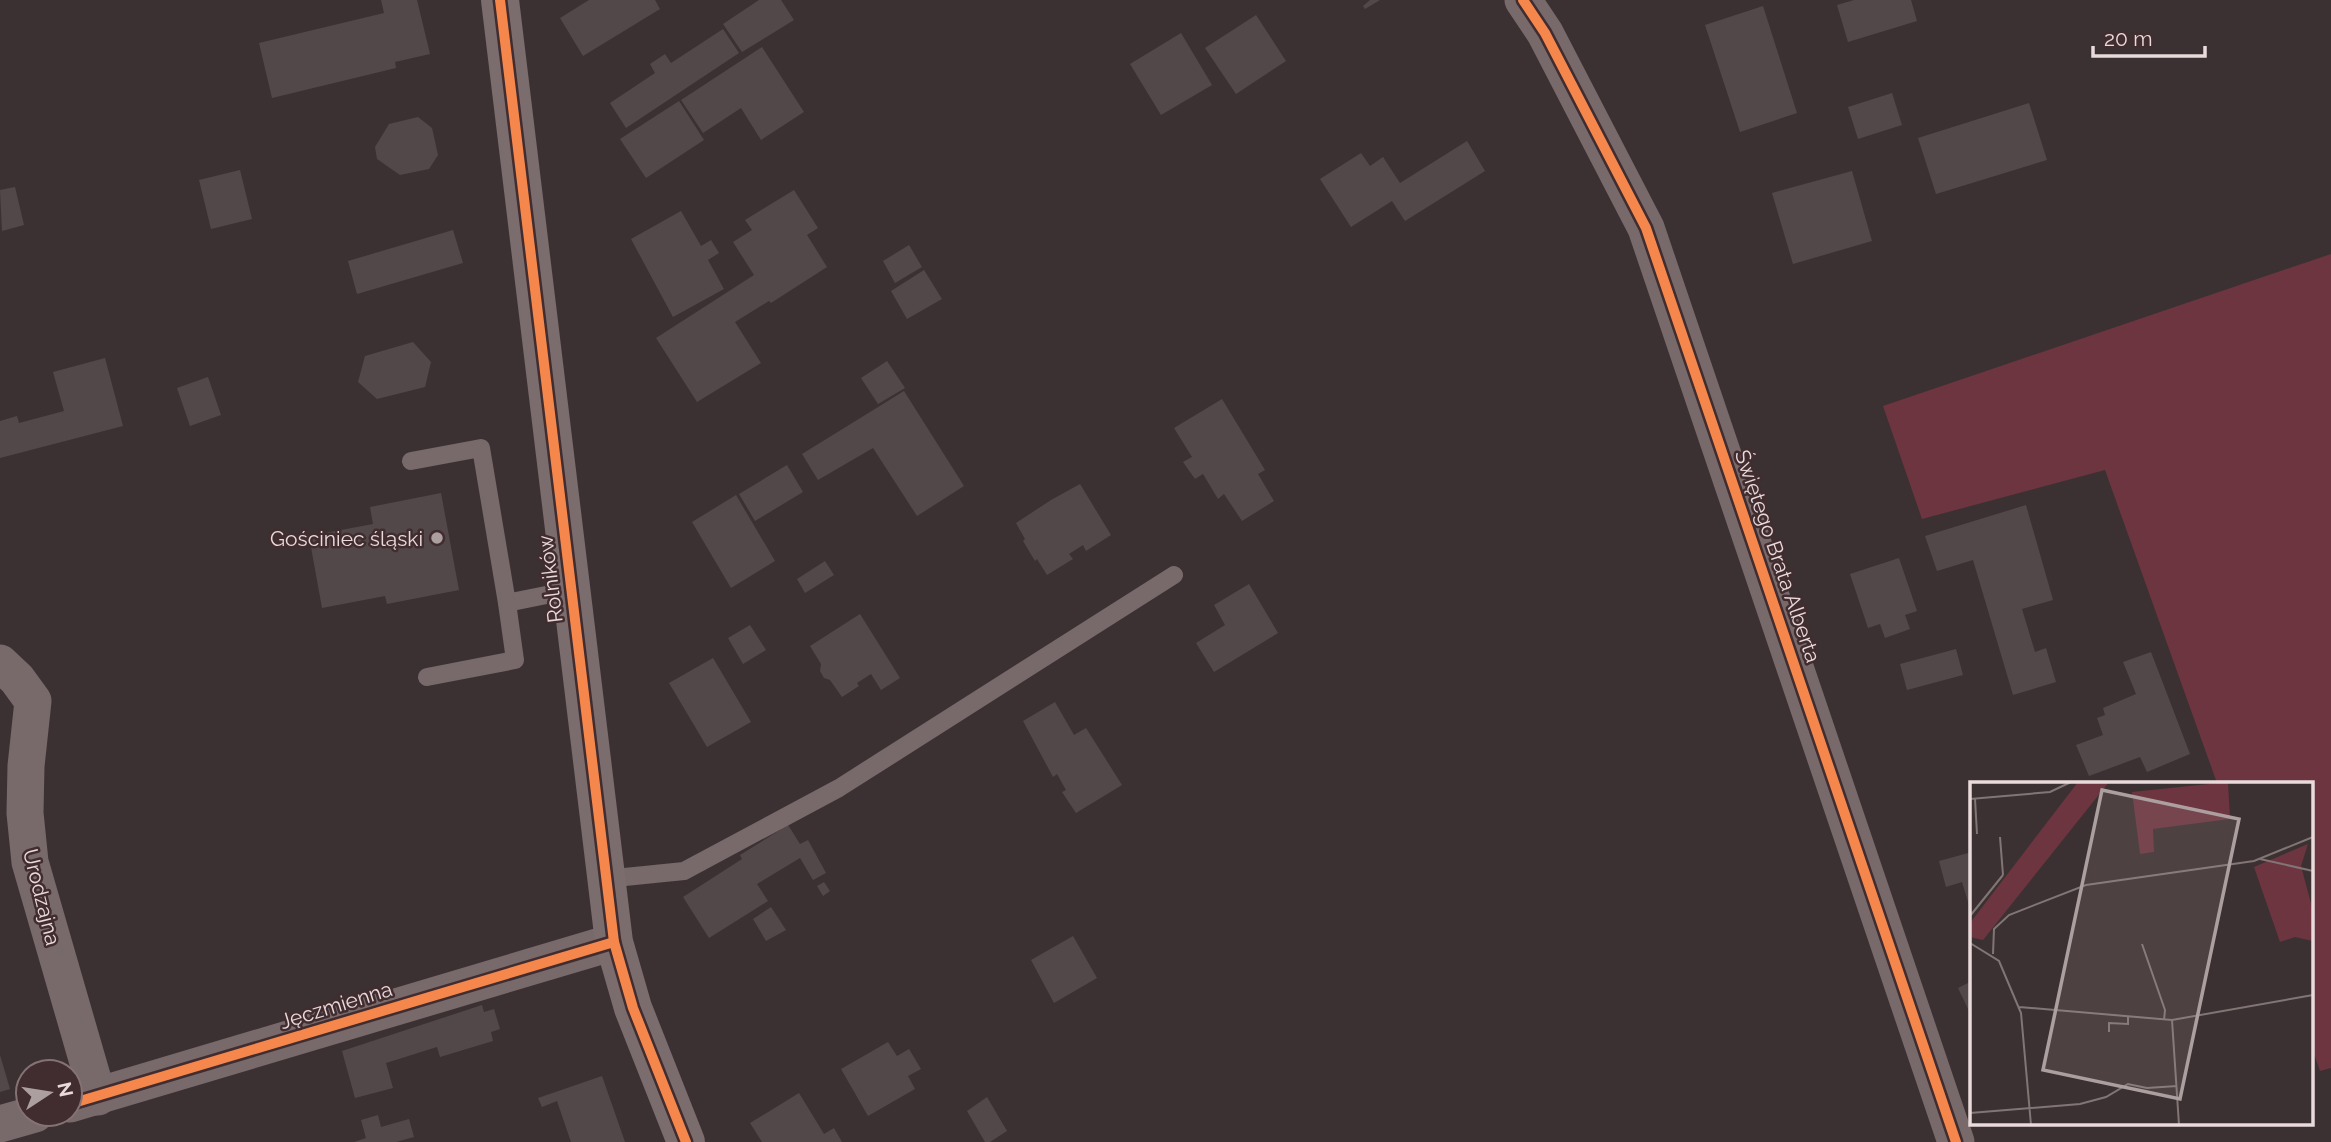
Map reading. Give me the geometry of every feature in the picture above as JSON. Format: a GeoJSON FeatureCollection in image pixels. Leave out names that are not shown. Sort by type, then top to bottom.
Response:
{"type":"FeatureCollection","features":[{"type":"Feature","properties":{"kind":"street","name":"Rolników"},"geometry":{"type":"LineString","coordinates":[[500,0],[614,942],[633,1009],[686,1142]]}},
{"type":"Feature","properties":{"kind":"street","name":"Świętego Brata Alberta"},"geometry":{"type":"LineString","coordinates":[[1523,0],[1545,33],[1646,228],[1956,1142]]}},
{"type":"Feature","properties":{"kind":"street","name":"Urodzajna"},"geometry":{"type":"LineString","coordinates":[[0,663],[17,679],[33,701],[25,802],[30,862],[74,1058]]}},
{"type":"Feature","properties":{"kind":"street","name":"Jęczmienna"},"geometry":{"type":"LineString","coordinates":[[84,1100],[614,942]]}},
{"type":"Feature","properties":{"kind":"lane"},"geometry":{"type":"LineString","coordinates":[[411,461],[481,448],[515,660],[428,677]]}},
{"type":"Feature","properties":{"kind":"lane"},"geometry":{"type":"LineString","coordinates":[[605,879],[684,871],[839,788],[1174,575]]}},
{"type":"Feature","properties":{"kind":"lane"},"geometry":{"type":"LineString","coordinates":[[506,603],[571,590]]}},
{"type":"Feature","properties":{"kind":"shaded area"},"geometry":{"type":"Polygon","coordinates":[[[2331,254],[2331,1068],[2320,1071],[2314,1054],[2314,782],[2217,782],[2105,470],[1922,519],[1883,406],[2331,254]]]}},
{"type":"Feature","properties":{"kind":"building"},"geometry":{"type":"Polygon","coordinates":[[[381,0],[417,0],[430,54],[395,62],[396,68],[272,98],[259,43],[384,13],[381,0]]]}},
{"type":"Feature","properties":{"kind":"building"},"geometry":{"type":"Polygon","coordinates":[[[589,0],[655,0],[660,9],[583,56],[560,18],[589,0]]]}},
{"type":"Feature","properties":{"kind":"building"},"geometry":{"type":"Polygon","coordinates":[[[759,0],[781,0],[794,20],[742,52],[723,24],[759,0]]]}},
{"type":"Feature","properties":{"kind":"building"},"geometry":{"type":"Polygon","coordinates":[[[1370,0],[1380,0],[1365,9],[1363,6],[1370,0]]]}},
{"type":"Feature","properties":{"kind":"building"},"geometry":{"type":"Polygon","coordinates":[[[1854,0],[1911,0],[1917,21],[1848,42],[1837,5],[1854,0]]]}},
{"type":"Feature","properties":{"kind":"building"},"geometry":{"type":"Polygon","coordinates":[[[1763,6],[1797,113],[1740,132],[1705,25],[1763,6]]]}},
{"type":"Feature","properties":{"kind":"building"},"geometry":{"type":"Polygon","coordinates":[[[1256,15],[1286,61],[1236,94],[1205,48],[1256,15]]]}},
{"type":"Feature","properties":{"kind":"building"},"geometry":{"type":"Polygon","coordinates":[[[723,29],[739,53],[626,128],[610,103],[655,73],[650,64],[665,54],[671,63],[723,29]]]}},
{"type":"Feature","properties":{"kind":"building"},"geometry":{"type":"Polygon","coordinates":[[[1181,33],[1212,85],[1161,115],[1130,64],[1181,33]]]}},
{"type":"Feature","properties":{"kind":"building"},"geometry":{"type":"Polygon","coordinates":[[[762,47],[804,112],[761,140],[741,108],[703,133],[681,100],[762,47]]]}},
{"type":"Feature","properties":{"kind":"building"},"geometry":{"type":"Polygon","coordinates":[[[1892,93],[1902,125],[1858,139],[1848,107],[1892,93]]]}},
{"type":"Feature","properties":{"kind":"building"},"geometry":{"type":"Polygon","coordinates":[[[679,101],[704,140],[646,178],[620,139],[679,101]]]}},
{"type":"Feature","properties":{"kind":"building"},"geometry":{"type":"Polygon","coordinates":[[[2029,103],[2047,160],[1936,194],[1918,138],[2029,103]]]}},
{"type":"Feature","properties":{"kind":"building"},"geometry":{"type":"Polygon","coordinates":[[[418,117],[432,128],[438,155],[429,169],[400,175],[377,159],[375,147],[389,124],[418,117]]]}},
{"type":"Feature","properties":{"kind":"building"},"geometry":{"type":"Polygon","coordinates":[[[1467,141],[1485,171],[1405,221],[1392,201],[1351,227],[1320,179],[1361,153],[1370,166],[1383,157],[1400,183],[1467,141]]]}},
{"type":"Feature","properties":{"kind":"building"},"geometry":{"type":"Polygon","coordinates":[[[240,170],[252,219],[211,229],[199,180],[240,170]]]}},
{"type":"Feature","properties":{"kind":"building"},"geometry":{"type":"Polygon","coordinates":[[[1852,171],[1872,241],[1793,264],[1772,193],[1852,171]]]}},
{"type":"Feature","properties":{"kind":"building"},"geometry":{"type":"Polygon","coordinates":[[[15,187],[24,225],[2,231],[0,190],[15,187]]]}},
{"type":"Feature","properties":{"kind":"building"},"geometry":{"type":"Polygon","coordinates":[[[794,190],[818,228],[807,235],[827,267],[771,303],[769,301],[735,322],[761,363],[697,402],[656,338],[754,275],[733,242],[752,230],[745,220],[794,190]]]}},
{"type":"Feature","properties":{"kind":"building"},"geometry":{"type":"Polygon","coordinates":[[[681,211],[701,246],[711,240],[719,253],[708,260],[724,289],[673,317],[631,239],[681,211]]]}},
{"type":"Feature","properties":{"kind":"building"},"geometry":{"type":"Polygon","coordinates":[[[453,230],[463,263],[357,294],[348,261],[453,230]]]}},
{"type":"Feature","properties":{"kind":"building"},"geometry":{"type":"Polygon","coordinates":[[[909,245],[922,267],[895,283],[883,261],[909,245]]]}},
{"type":"Feature","properties":{"kind":"building"},"geometry":{"type":"Polygon","coordinates":[[[924,270],[942,299],[907,319],[891,291],[924,270]]]}},
{"type":"Feature","properties":{"kind":"building"},"geometry":{"type":"Polygon","coordinates":[[[413,342],[431,362],[425,387],[377,399],[358,382],[365,356],[413,342]]]}},
{"type":"Feature","properties":{"kind":"building"},"geometry":{"type":"Polygon","coordinates":[[[105,358],[123,426],[0,458],[0,421],[17,416],[19,423],[64,411],[53,372],[105,358]]]}},
{"type":"Feature","properties":{"kind":"building"},"geometry":{"type":"Polygon","coordinates":[[[887,361],[905,388],[878,404],[861,378],[887,361]]]}},
{"type":"Feature","properties":{"kind":"building"},"geometry":{"type":"Polygon","coordinates":[[[208,377],[221,415],[190,426],[177,388],[208,377]]]}},
{"type":"Feature","properties":{"kind":"building"},"geometry":{"type":"Polygon","coordinates":[[[904,391],[964,486],[917,516],[873,448],[818,480],[802,454],[904,391]]]}},
{"type":"Feature","properties":{"kind":"building"},"geometry":{"type":"Polygon","coordinates":[[[1222,399],[1265,470],[1258,474],[1274,501],[1242,521],[1224,494],[1218,499],[1203,474],[1195,479],[1183,462],[1192,457],[1174,428],[1222,399]]]}},
{"type":"Feature","properties":{"kind":"building"},"geometry":{"type":"Polygon","coordinates":[[[787,465],[803,492],[755,521],[739,494],[787,465]]]}},
{"type":"Feature","properties":{"kind":"building"},"geometry":{"type":"Polygon","coordinates":[[[1080,484],[1111,535],[1086,551],[1083,545],[1069,554],[1073,559],[1047,575],[1023,541],[1025,539],[1016,523],[1080,484]]]}},
{"type":"Feature","properties":{"kind":"building"},"geometry":{"type":"Polygon","coordinates":[[[441,493],[459,590],[387,604],[385,596],[322,608],[309,536],[373,524],[370,507],[441,493]]]}},
{"type":"Feature","properties":{"kind":"building"},"geometry":{"type":"Polygon","coordinates":[[[736,495],[775,561],[731,588],[692,522],[736,495]]]}},
{"type":"Feature","properties":{"kind":"building"},"geometry":{"type":"Polygon","coordinates":[[[2026,505],[2053,600],[2022,609],[2035,652],[2046,648],[2056,682],[2013,695],[1973,560],[1937,571],[1925,536],[2026,505]]]}},
{"type":"Feature","properties":{"kind":"building"},"geometry":{"type":"Polygon","coordinates":[[[1899,558],[1917,611],[1905,615],[1910,629],[1885,638],[1880,624],[1868,628],[1850,574],[1899,558]]]}},
{"type":"Feature","properties":{"kind":"building"},"geometry":{"type":"Polygon","coordinates":[[[825,561],[834,575],[805,593],[797,579],[825,561]]]}},
{"type":"Feature","properties":{"kind":"building"},"geometry":{"type":"Polygon","coordinates":[[[1249,584],[1278,633],[1214,672],[1196,643],[1225,625],[1214,605],[1249,584]]]}},
{"type":"Feature","properties":{"kind":"building"},"geometry":{"type":"Polygon","coordinates":[[[860,614],[900,678],[881,690],[871,674],[842,697],[830,680],[824,678],[820,671],[821,664],[810,646],[860,614]]]}},
{"type":"Feature","properties":{"kind":"building"},"geometry":{"type":"Polygon","coordinates":[[[750,625],[766,650],[743,664],[728,638],[750,625]]]}},
{"type":"Feature","properties":{"kind":"building"},"geometry":{"type":"Polygon","coordinates":[[[1956,649],[1963,675],[1907,690],[1900,664],[1956,649]]]}},
{"type":"Feature","properties":{"kind":"building"},"geometry":{"type":"Polygon","coordinates":[[[2151,652],[2190,754],[2147,772],[2140,757],[2089,776],[2076,745],[2103,735],[2097,718],[2105,715],[2103,708],[2136,694],[2123,662],[2151,652]]]}},
{"type":"Feature","properties":{"kind":"building"},"geometry":{"type":"Polygon","coordinates":[[[713,658],[751,722],[707,747],[669,683],[713,658]]]}},
{"type":"Feature","properties":{"kind":"building"},"geometry":{"type":"Polygon","coordinates":[[[1055,702],[1074,735],[1086,728],[1122,785],[1076,813],[1062,792],[1066,790],[1057,774],[1053,777],[1023,721],[1055,702]]]}},
{"type":"Feature","properties":{"kind":"building"},"geometry":{"type":"Polygon","coordinates":[[[788,825],[800,844],[808,840],[826,873],[813,880],[800,858],[757,884],[768,901],[709,938],[683,897],[742,859],[740,855],[788,825]]]}},
{"type":"Feature","properties":{"kind":"building"},"geometry":{"type":"Polygon","coordinates":[[[1970,853],[1970,908],[1962,882],[1946,887],[1939,861],[1970,853]]]}},
{"type":"Feature","properties":{"kind":"building"},"geometry":{"type":"Polygon","coordinates":[[[824,882],[830,891],[823,896],[817,886],[824,882]]]}},
{"type":"Feature","properties":{"kind":"building"},"geometry":{"type":"Polygon","coordinates":[[[771,907],[786,930],[766,941],[753,919],[771,907]]]}},
{"type":"Feature","properties":{"kind":"building"},"geometry":{"type":"Polygon","coordinates":[[[1073,936],[1097,978],[1054,1003],[1031,960],[1073,936]]]}},
{"type":"Feature","properties":{"kind":"building"},"geometry":{"type":"Polygon","coordinates":[[[1970,982],[1970,1011],[1969,1011],[1958,988],[1970,982]]]}},
{"type":"Feature","properties":{"kind":"building"},"geometry":{"type":"Polygon","coordinates":[[[482,1005],[484,1012],[494,1009],[500,1029],[491,1032],[493,1041],[440,1057],[437,1047],[386,1063],[393,1088],[355,1098],[342,1051],[482,1005]]]}},
{"type":"Feature","properties":{"kind":"building"},"geometry":{"type":"Polygon","coordinates":[[[888,1042],[897,1056],[909,1049],[921,1069],[908,1076],[915,1089],[868,1116],[841,1069],[888,1042]]]}},
{"type":"Feature","properties":{"kind":"building"},"geometry":{"type":"Polygon","coordinates":[[[0,1055],[10,1089],[0,1092],[0,1055]]]}},
{"type":"Feature","properties":{"kind":"building"},"geometry":{"type":"Polygon","coordinates":[[[602,1076],[625,1142],[571,1142],[557,1101],[542,1107],[538,1098],[602,1076]]]}},
{"type":"Feature","properties":{"kind":"building"},"geometry":{"type":"Polygon","coordinates":[[[799,1093],[824,1134],[834,1128],[842,1142],[762,1142],[750,1123],[799,1093]]]}},
{"type":"Feature","properties":{"kind":"building"},"geometry":{"type":"Polygon","coordinates":[[[987,1097],[1007,1131],[990,1142],[985,1142],[967,1111],[987,1097]]]}},
{"type":"Feature","properties":{"kind":"building"},"geometry":{"type":"Polygon","coordinates":[[[378,1115],[381,1127],[409,1119],[414,1137],[396,1142],[354,1142],[366,1138],[361,1120],[378,1115]]]}},
{"type":"Feature","properties":{"kind":"cycle path"},"geometry":{"type":"LineString","coordinates":[[500,0],[614,942],[633,1008],[686,1142]]}},
{"type":"Feature","properties":{"kind":"cycle path"},"geometry":{"type":"LineString","coordinates":[[1523,0],[1545,33],[1646,228],[1956,1142]]}},
{"type":"Feature","properties":{"kind":"cycle path"},"geometry":{"type":"LineString","coordinates":[[84,1100],[614,942]]}},
{"type":"Feature","properties":{"kind":"place","name":"Gościniec śląski"},"geometry":{"type":"Point","coordinates":[437,538]}}]}
